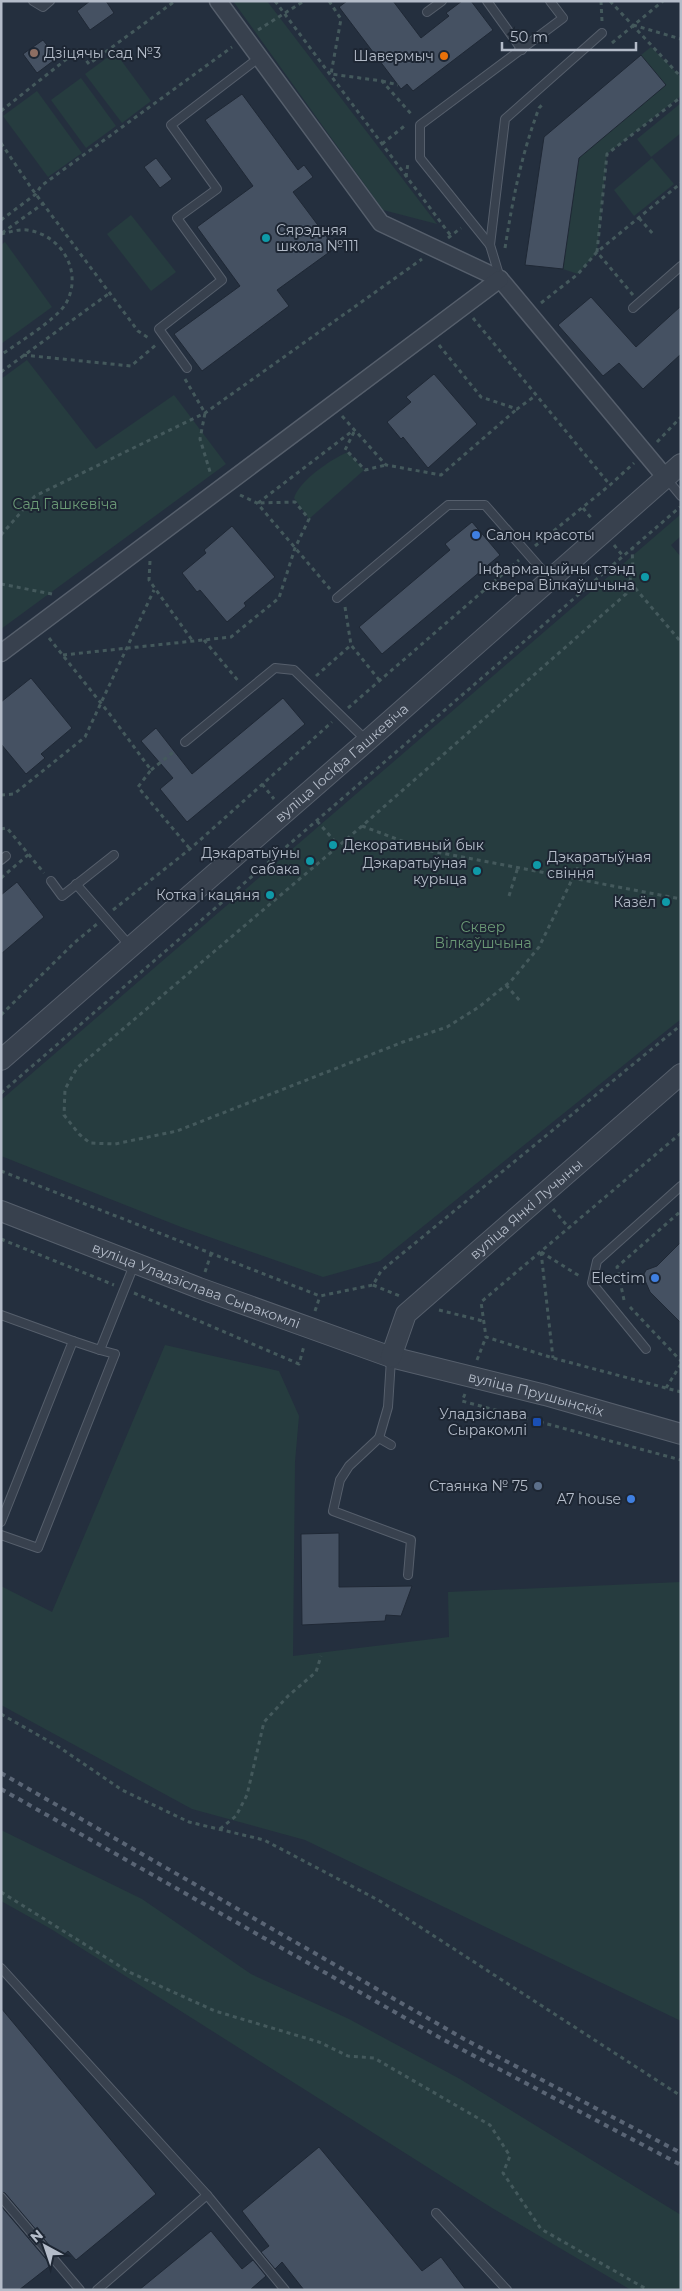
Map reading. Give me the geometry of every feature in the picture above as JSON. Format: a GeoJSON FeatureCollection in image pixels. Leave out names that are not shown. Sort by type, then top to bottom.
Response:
{"type":"FeatureCollection","features":[{"type":"Feature","properties":{"kind":"street"},"geometry":{"type":"LineString","coordinates":[[218,1],[381,223],[500,279],[666,478]]}},
{"type":"Feature","properties":{"kind":"street"},"geometry":{"type":"LineString","coordinates":[[1,653],[500,279]]}},
{"type":"Feature","properties":{"kind":"street","name":"вуліца Іосіфа Гашкевіча"},"geometry":{"type":"LineString","coordinates":[[1,1060],[367,742],[681,464]]}},
{"type":"Feature","properties":{"kind":"street","name":"вуліца Янкі Лучыны"},"geometry":{"type":"LineString","coordinates":[[391,1357],[406,1314],[681,1074]]}},
{"type":"Feature","properties":{"kind":"street","name":"вуліца Уладзіслава Сыракомлі"},"geometry":{"type":"LineString","coordinates":[[1,1211],[135,1263],[391,1357]]}},
{"type":"Feature","properties":{"kind":"street","name":"вуліца Прушынскіх"},"geometry":{"type":"LineString","coordinates":[[391,1357],[546,1395],[681,1434]]}},
{"type":"Feature","properties":{"kind":"lane"},"geometry":{"type":"LineString","coordinates":[[33,1],[43,7],[50,1]]}},
{"type":"Feature","properties":{"kind":"lane"},"geometry":{"type":"LineString","coordinates":[[427,12],[442,1]]}},
{"type":"Feature","properties":{"kind":"lane"},"geometry":{"type":"LineString","coordinates":[[487,1],[522,50]]}},
{"type":"Feature","properties":{"kind":"lane"},"geometry":{"type":"LineString","coordinates":[[490,245],[420,158],[420,125],[562,18],[550,1]]}},
{"type":"Feature","properties":{"kind":"lane"},"geometry":{"type":"LineString","coordinates":[[500,279],[490,245],[505,119],[602,33]]}},
{"type":"Feature","properties":{"kind":"lane"},"geometry":{"type":"LineString","coordinates":[[187,368],[158,329],[222,280],[177,218],[217,188],[171,125],[260,56]]}},
{"type":"Feature","properties":{"kind":"lane"},"geometry":{"type":"LineString","coordinates":[[633,308],[681,266]]}},
{"type":"Feature","properties":{"kind":"lane"},"geometry":{"type":"LineString","coordinates":[[666,478],[681,496]]}},
{"type":"Feature","properties":{"kind":"lane"},"geometry":{"type":"LineString","coordinates":[[337,598],[448,505],[485,505],[550,579]]}},
{"type":"Feature","properties":{"kind":"lane"},"geometry":{"type":"LineString","coordinates":[[185,742],[275,668],[294,670],[367,742]]}},
{"type":"Feature","properties":{"kind":"lane"},"geometry":{"type":"LineString","coordinates":[[50,881],[62,896],[114,855]]}},
{"type":"Feature","properties":{"kind":"lane"},"geometry":{"type":"LineString","coordinates":[[76,884],[132,947]]}},
{"type":"Feature","properties":{"kind":"lane"},"geometry":{"type":"LineString","coordinates":[[646,1350],[592,1284],[598,1261],[681,1186]]}},
{"type":"Feature","properties":{"kind":"lane"},"geometry":{"type":"LineString","coordinates":[[100,1350],[135,1263]]}},
{"type":"Feature","properties":{"kind":"lane"},"geometry":{"type":"LineString","coordinates":[[1,1315],[115,1354],[38,1548],[1,1535]]}},
{"type":"Feature","properties":{"kind":"lane"},"geometry":{"type":"LineString","coordinates":[[1,1522],[4,1509],[73,1341]]}},
{"type":"Feature","properties":{"kind":"lane"},"geometry":{"type":"LineString","coordinates":[[391,1357],[388,1407],[380,1438],[349,1466],[340,1480],[333,1512],[410,1540],[408,1575]]}},
{"type":"Feature","properties":{"kind":"lane"},"geometry":{"type":"LineString","coordinates":[[380,1438],[391,1445]]}},
{"type":"Feature","properties":{"kind":"lane"},"geometry":{"type":"LineString","coordinates":[[1,1968],[207,2195],[285,2290]]}},
{"type":"Feature","properties":{"kind":"lane"},"geometry":{"type":"LineString","coordinates":[[98,2289],[207,2195]]}},
{"type":"Feature","properties":{"kind":"lane"},"geometry":{"type":"LineString","coordinates":[[1,2197],[80,2290]]}},
{"type":"Feature","properties":{"kind":"lane"},"geometry":{"type":"LineString","coordinates":[[436,2213],[507,2290]]}},
{"type":"Feature","properties":{"kind":"path"},"geometry":{"type":"LineString","coordinates":[[1,111],[78,50],[89,64],[175,1]]}},
{"type":"Feature","properties":{"kind":"path"},"geometry":{"type":"LineString","coordinates":[[276,1],[451,236]]}},
{"type":"Feature","properties":{"kind":"path"},"geometry":{"type":"LineString","coordinates":[[1,220],[36,194],[41,186],[245,37],[304,1]]}},
{"type":"Feature","properties":{"kind":"path"},"geometry":{"type":"LineString","coordinates":[[329,1],[341,19],[331,74]]}},
{"type":"Feature","properties":{"kind":"path"},"geometry":{"type":"LineString","coordinates":[[601,1],[602,33]]}},
{"type":"Feature","properties":{"kind":"path"},"geometry":{"type":"LineString","coordinates":[[610,1],[681,77]]}},
{"type":"Feature","properties":{"kind":"path"},"geometry":{"type":"LineString","coordinates":[[610,44],[663,1]]}},
{"type":"Feature","properties":{"kind":"path"},"geometry":{"type":"LineString","coordinates":[[632,25],[681,39]]}},
{"type":"Feature","properties":{"kind":"path"},"geometry":{"type":"LineString","coordinates":[[331,74],[398,85],[390,91]]}},
{"type":"Feature","properties":{"kind":"path"},"geometry":{"type":"LineString","coordinates":[[382,82],[415,118],[382,144]]}},
{"type":"Feature","properties":{"kind":"path"},"geometry":{"type":"LineString","coordinates":[[640,303],[596,252],[607,154],[681,96]]}},
{"type":"Feature","properties":{"kind":"path"},"geometry":{"type":"LineString","coordinates":[[504,251],[516,178],[539,108],[546,102]]}},
{"type":"Feature","properties":{"kind":"path"},"geometry":{"type":"LineString","coordinates":[[1,143],[36,194],[138,331]]}},
{"type":"Feature","properties":{"kind":"path"},"geometry":{"type":"LineString","coordinates":[[534,309],[578,274],[596,252],[681,183]]}},
{"type":"Feature","properties":{"kind":"path"},"geometry":{"type":"LineString","coordinates":[[1,234],[44,203]]}},
{"type":"Feature","properties":{"kind":"path"},"geometry":{"type":"LineString","coordinates":[[639,218],[653,234]]}},
{"type":"Feature","properties":{"kind":"path"},"geometry":{"type":"LineString","coordinates":[[1,535],[35,496],[205,413],[436,249],[469,221]]}},
{"type":"Feature","properties":{"kind":"path"},"geometry":{"type":"LineString","coordinates":[[1,234],[18,230],[29,230],[51,239],[66,255],[71,267],[72,280],[70,293],[58,313],[1,355]]}},
{"type":"Feature","properties":{"kind":"path"},"geometry":{"type":"LineString","coordinates":[[1,372],[110,292]]}},
{"type":"Feature","properties":{"kind":"path"},"geometry":{"type":"LineString","coordinates":[[464,306],[535,396],[610,485]]}},
{"type":"Feature","properties":{"kind":"path"},"geometry":{"type":"LineString","coordinates":[[429,333],[481,397],[517,409]]}},
{"type":"Feature","properties":{"kind":"path"},"geometry":{"type":"LineString","coordinates":[[23,355],[131,366],[152,349]]}},
{"type":"Feature","properties":{"kind":"path"},"geometry":{"type":"LineString","coordinates":[[355,429],[345,450],[365,470],[386,466],[441,474],[535,396]]}},
{"type":"Feature","properties":{"kind":"path"},"geometry":{"type":"LineString","coordinates":[[332,405],[386,466]]}},
{"type":"Feature","properties":{"kind":"path"},"geometry":{"type":"LineString","coordinates":[[205,413],[200,439],[211,475]]}},
{"type":"Feature","properties":{"kind":"path"},"geometry":{"type":"LineString","coordinates":[[258,503],[355,429]]}},
{"type":"Feature","properties":{"kind":"path"},"geometry":{"type":"LineString","coordinates":[[62,655],[231,637],[280,598],[295,548],[309,518],[294,502],[258,503]]}},
{"type":"Feature","properties":{"kind":"path"},"geometry":{"type":"LineString","coordinates":[[258,503],[347,609],[351,646],[380,681]]}},
{"type":"Feature","properties":{"kind":"path"},"geometry":{"type":"LineString","coordinates":[[1,1093],[681,507]]}},
{"type":"Feature","properties":{"kind":"path"},"geometry":{"type":"LineString","coordinates":[[151,540],[148,580],[193,641]]}},
{"type":"Feature","properties":{"kind":"path"},"geometry":{"type":"LineString","coordinates":[[585,853],[539,947],[506,985],[479,1007],[447,1027],[176,1131],[115,1144],[90,1143],[79,1134],[64,1115],[65,1089],[77,1068],[362,826],[626,594],[633,570],[632,548]]}},
{"type":"Feature","properties":{"kind":"path"},"geometry":{"type":"LineString","coordinates":[[630,582],[681,642]]}},
{"type":"Feature","properties":{"kind":"path"},"geometry":{"type":"LineString","coordinates":[[1,584],[35,592],[51,593]]}},
{"type":"Feature","properties":{"kind":"path"},"geometry":{"type":"LineString","coordinates":[[1,795],[14,794],[85,737],[154,590]]}},
{"type":"Feature","properties":{"kind":"path"},"geometry":{"type":"LineString","coordinates":[[38,625],[100,702],[151,770]]}},
{"type":"Feature","properties":{"kind":"path"},"geometry":{"type":"LineString","coordinates":[[204,640],[247,691]]}},
{"type":"Feature","properties":{"kind":"path"},"geometry":{"type":"LineString","coordinates":[[308,683],[351,646]]}},
{"type":"Feature","properties":{"kind":"path"},"geometry":{"type":"LineString","coordinates":[[185,742],[151,770],[138,787],[190,848]]}},
{"type":"Feature","properties":{"kind":"path"},"geometry":{"type":"LineString","coordinates":[[317,821],[338,845]]}},
{"type":"Feature","properties":{"kind":"path"},"geometry":{"type":"LineString","coordinates":[[362,826],[426,850],[681,899]]}},
{"type":"Feature","properties":{"kind":"path"},"geometry":{"type":"LineString","coordinates":[[1,829],[7,828],[50,881]]}},
{"type":"Feature","properties":{"kind":"path"},"geometry":{"type":"LineString","coordinates":[[508,896],[518,867]]}},
{"type":"Feature","properties":{"kind":"path"},"geometry":{"type":"LineString","coordinates":[[506,985],[520,1001]]}},
{"type":"Feature","properties":{"kind":"path"},"geometry":{"type":"LineString","coordinates":[[1,1171],[320,1296],[373,1285],[380,1271],[681,1025]]}},
{"type":"Feature","properties":{"kind":"path"},"geometry":{"type":"LineString","coordinates":[[681,1133],[481,1302],[486,1337],[553,1358],[681,1392]]}},
{"type":"Feature","properties":{"kind":"path"},"geometry":{"type":"LineString","coordinates":[[666,1388],[681,1362],[624,1300],[617,1267],[681,1211]]}},
{"type":"Feature","properties":{"kind":"path"},"geometry":{"type":"LineString","coordinates":[[1,1239],[298,1364]]}},
{"type":"Feature","properties":{"kind":"path"},"geometry":{"type":"LineString","coordinates":[[541,1252],[553,1358]]}},
{"type":"Feature","properties":{"kind":"path"},"geometry":{"type":"LineString","coordinates":[[462,1401],[681,1460]]}},
{"type":"Feature","properties":{"kind":"path"},"geometry":{"type":"LineString","coordinates":[[219,1829],[236,1816],[247,1795],[264,1722],[288,1696],[316,1672],[321,1656]]}},
{"type":"Feature","properties":{"kind":"path"},"geometry":{"type":"LineString","coordinates":[[1,1714],[59,1746],[122,1790],[189,1822],[264,1840],[380,1900],[681,2096]]}},
{"type":"Feature","properties":{"kind":"path"},"geometry":{"type":"LineString","coordinates":[[1,1892],[129,1972],[215,2011],[319,2042],[348,2056],[374,2058],[490,2125],[510,2156],[503,2173],[542,2229],[648,2290]]}},
{"type":"Feature","properties":{"kind":"green space"},"geometry":{"type":"Polygon","coordinates":[[[233,1],[267,1],[437,224],[383,210],[233,1]]]}},
{"type":"Feature","properties":{"kind":"green space"},"geometry":{"type":"Polygon","coordinates":[[[651,47],[681,77],[681,96],[607,154],[597,252],[578,274],[563,269],[579,158],[641,55],[651,47]]]}},
{"type":"Feature","properties":{"kind":"green space"},"geometry":{"type":"Polygon","coordinates":[[[115,52],[151,101],[122,123],[85,74],[115,52]]]}},
{"type":"Feature","properties":{"kind":"green space"},"geometry":{"type":"Polygon","coordinates":[[[81,78],[116,126],[86,148],[51,100],[81,78]]]}},
{"type":"Feature","properties":{"kind":"green space"},"geometry":{"type":"Polygon","coordinates":[[[37,91],[82,153],[48,177],[3,116],[37,91]]]}},
{"type":"Feature","properties":{"kind":"green space"},"geometry":{"type":"Polygon","coordinates":[[[681,103],[681,133],[651,157],[637,139],[681,103]]]}},
{"type":"Feature","properties":{"kind":"green space"},"geometry":{"type":"Polygon","coordinates":[[[652,158],[674,184],[634,216],[614,190],[652,158]]]}},
{"type":"Feature","properties":{"kind":"green space"},"geometry":{"type":"Polygon","coordinates":[[[131,215],[176,272],[151,291],[107,234],[131,215]]]}},
{"type":"Feature","properties":{"kind":"green space"},"geometry":{"type":"Polygon","coordinates":[[[5,242],[52,307],[1,344],[1,245],[5,242]]]}},
{"type":"Feature","properties":{"kind":"green space","name":"Сад Гашкевіча"},"geometry":{"type":"Polygon","coordinates":[[[27,360],[96,449],[174,395],[226,464],[1,629],[1,379],[27,360]]]}},
{"type":"Feature","properties":{"kind":"green space"},"geometry":{"type":"Polygon","coordinates":[[[348,452],[364,470],[309,519],[294,498],[297,491],[316,471],[348,452]]]}},
{"type":"Feature","properties":{"kind":"green space","name":"Сквер Вілкаўшчына"},"geometry":{"type":"Polygon","coordinates":[[[681,514],[681,536],[671,545],[681,557],[681,1019],[380,1261],[323,1277],[181,1227],[1,1156],[1,1100],[681,514]]]}},
{"type":"Feature","properties":{"kind":"green space"},"geometry":{"type":"Polygon","coordinates":[[[165,1345],[279,1371],[299,1416],[295,1462],[293,1656],[449,1637],[448,1592],[681,1582],[681,2021],[305,1840],[192,1809],[1,1705],[1,1586],[52,1612],[165,1345]]]}},
{"type":"Feature","properties":{"kind":"green space"},"geometry":{"type":"Polygon","coordinates":[[[1,1830],[142,1899],[251,1974],[349,2019],[460,2079],[681,2215],[681,2290],[631,2290],[492,2208],[51,1929],[1,1901],[1,1830]]]}},
{"type":"Feature","properties":{"kind":"building"},"geometry":{"type":"Polygon","coordinates":[[[90,1],[106,1],[114,13],[90,30],[77,11],[90,1]]]}},
{"type":"Feature","properties":{"kind":"building"},"geometry":{"type":"Polygon","coordinates":[[[347,1],[393,1],[421,38],[449,16],[446,13],[462,1],[471,1],[493,30],[413,91],[407,84],[401,89],[339,7],[347,1]]]}},
{"type":"Feature","properties":{"kind":"building"},"geometry":{"type":"Polygon","coordinates":[[[43,40],[57,58],[37,73],[23,54],[43,40]]]}},
{"type":"Feature","properties":{"kind":"building"},"geometry":{"type":"Polygon","coordinates":[[[641,55],[666,85],[579,158],[563,269],[525,265],[544,137],[641,55]]]}},
{"type":"Feature","properties":{"kind":"building","name":"Сярэдняя школа №111"},"geometry":{"type":"Polygon","coordinates":[[[242,94],[298,170],[304,165],[313,177],[293,192],[335,248],[277,290],[289,306],[202,371],[174,334],[240,286],[197,227],[253,186],[205,120],[242,94]]]}},
{"type":"Feature","properties":{"kind":"building"},"geometry":{"type":"Polygon","coordinates":[[[156,158],[172,179],[160,188],[144,167],[156,158]]]}},
{"type":"Feature","properties":{"kind":"building"},"geometry":{"type":"Polygon","coordinates":[[[591,297],[636,347],[681,306],[681,354],[643,389],[619,363],[603,376],[558,325],[591,297]]]}},
{"type":"Feature","properties":{"kind":"building"},"geometry":{"type":"Polygon","coordinates":[[[434,374],[477,424],[428,468],[403,437],[401,439],[387,422],[411,402],[406,397],[434,374]]]}},
{"type":"Feature","properties":{"kind":"building"},"geometry":{"type":"Polygon","coordinates":[[[472,522],[500,555],[382,654],[359,627],[450,550],[445,544],[472,522]]]}},
{"type":"Feature","properties":{"kind":"building"},"geometry":{"type":"Polygon","coordinates":[[[232,526],[275,577],[244,603],[246,606],[227,622],[200,590],[197,592],[182,573],[206,553],[204,550],[232,526]]]}},
{"type":"Feature","properties":{"kind":"building"},"geometry":{"type":"Polygon","coordinates":[[[31,678],[72,728],[41,754],[45,758],[26,774],[1,744],[1,702],[31,678]]]}},
{"type":"Feature","properties":{"kind":"building"},"geometry":{"type":"Polygon","coordinates":[[[283,698],[305,724],[187,822],[160,789],[173,778],[141,741],[156,728],[192,774],[283,698]]]}},
{"type":"Feature","properties":{"kind":"building"},"geometry":{"type":"Polygon","coordinates":[[[17,882],[44,917],[1,954],[1,895],[17,882]]]}},
{"type":"Feature","properties":{"kind":"building"},"geometry":{"type":"Polygon","coordinates":[[[681,1242],[681,1323],[650,1292],[643,1276],[646,1270],[657,1266],[681,1242]]]}},
{"type":"Feature","properties":{"kind":"building"},"geometry":{"type":"Polygon","coordinates":[[[339,1533],[339,1587],[412,1586],[401,1616],[386,1615],[385,1621],[302,1625],[301,1534],[339,1533]]]}},
{"type":"Feature","properties":{"kind":"building"},"geometry":{"type":"Polygon","coordinates":[[[1,2008],[156,2194],[76,2260],[68,2251],[60,2258],[5,2193],[1,2192],[1,2008]]]}},
{"type":"Feature","properties":{"kind":"building"},"geometry":{"type":"Polygon","coordinates":[[[319,2147],[422,2271],[441,2257],[466,2290],[304,2290],[282,2262],[275,2269],[261,2252],[269,2246],[242,2211],[319,2147]]]}},
{"type":"Feature","properties":{"kind":"building"},"geometry":{"type":"Polygon","coordinates":[[[1,2206],[51,2265],[19,2290],[1,2290],[1,2206]]]}},
{"type":"Feature","properties":{"kind":"building"},"geometry":{"type":"Polygon","coordinates":[[[211,2231],[242,2269],[253,2260],[266,2276],[250,2290],[139,2290],[211,2231]]]}},
{"type":"Feature","properties":{"kind":"railway"},"geometry":{"type":"LineString","coordinates":[[1,1773],[464,2039],[681,2153]]}},
{"type":"Feature","properties":{"kind":"railway"},"geometry":{"type":"LineString","coordinates":[[1,1789],[444,2040],[681,2165]]}},
{"type":"Feature","properties":{"kind":"place","name":"Дзіцячы сад №3"},"geometry":{"type":"Point","coordinates":[34,53]}},
{"type":"Feature","properties":{"kind":"place","name":"Шавермыч"},"geometry":{"type":"Point","coordinates":[444,56]}},
{"type":"Feature","properties":{"kind":"place","name":"Сярэдняя школа №111"},"geometry":{"type":"Point","coordinates":[266,238]}},
{"type":"Feature","properties":{"kind":"place","name":"Салон красоты"},"geometry":{"type":"Point","coordinates":[476,535]}},
{"type":"Feature","properties":{"kind":"place","name":"Інфармацыйны стэнд сквера Вілкаўшчына"},"geometry":{"type":"Point","coordinates":[645,577]}},
{"type":"Feature","properties":{"kind":"place","name":"Декоративный бык"},"geometry":{"type":"Point","coordinates":[333,845]}},
{"type":"Feature","properties":{"kind":"place","name":"Дэкаратыўны сабака"},"geometry":{"type":"Point","coordinates":[310,861]}},
{"type":"Feature","properties":{"kind":"place","name":"Дэкаратыўная свіння"},"geometry":{"type":"Point","coordinates":[537,865]}},
{"type":"Feature","properties":{"kind":"place","name":"Дэкаратыўная курыца"},"geometry":{"type":"Point","coordinates":[477,871]}},
{"type":"Feature","properties":{"kind":"place","name":"Котка і кацяня"},"geometry":{"type":"Point","coordinates":[270,895]}},
{"type":"Feature","properties":{"kind":"place","name":"Казёл"},"geometry":{"type":"Point","coordinates":[666,902]}},
{"type":"Feature","properties":{"kind":"place","name":"Electim"},"geometry":{"type":"Point","coordinates":[655,1278]}},
{"type":"Feature","properties":{"kind":"place","name":"Уладзіслава Сыракомлі"},"geometry":{"type":"Point","coordinates":[537,1422]}},
{"type":"Feature","properties":{"kind":"place","name":"Стаянка № 75"},"geometry":{"type":"Point","coordinates":[538,1486]}},
{"type":"Feature","properties":{"kind":"place","name":"A7 house"},"geometry":{"type":"Point","coordinates":[631,1499]}}]}
